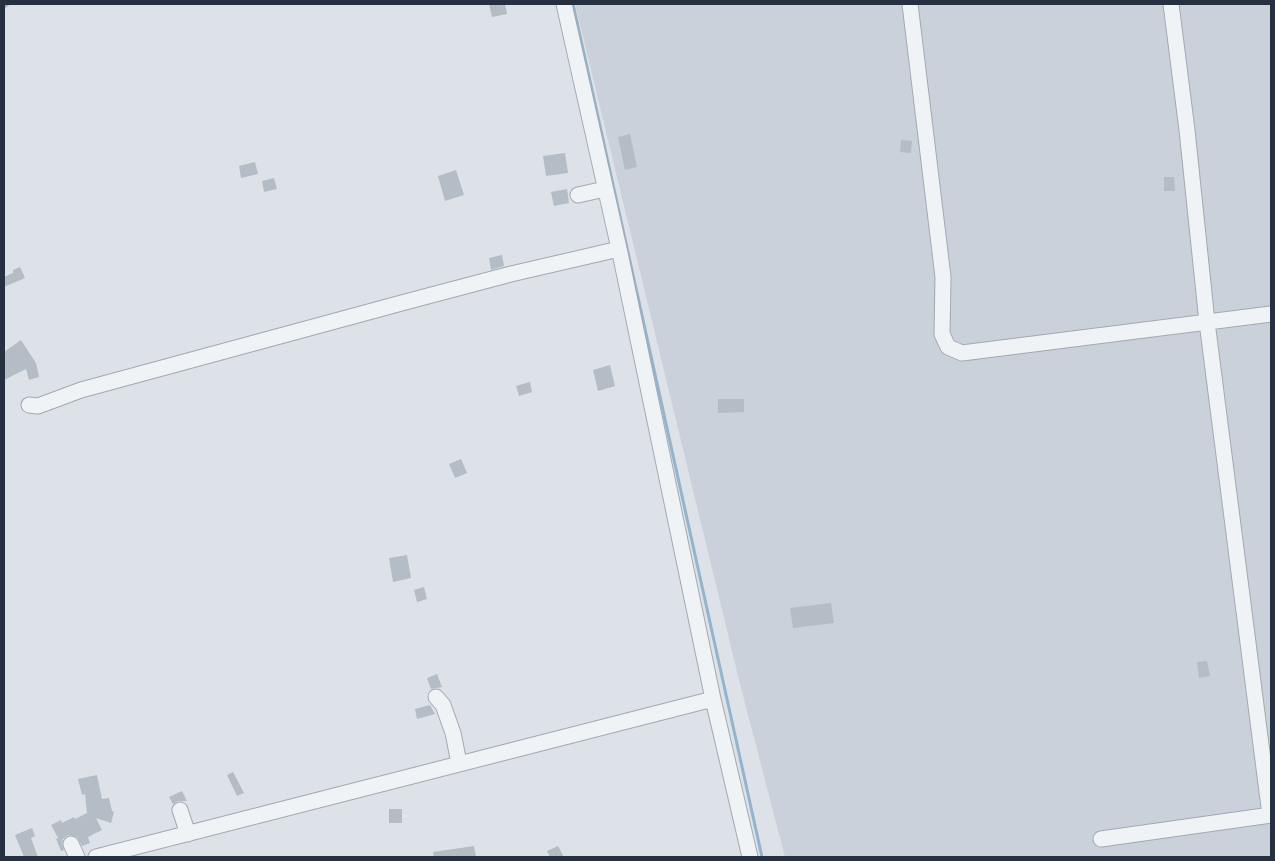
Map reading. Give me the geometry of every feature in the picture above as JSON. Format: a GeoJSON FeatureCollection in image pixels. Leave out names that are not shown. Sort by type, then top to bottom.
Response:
{"type":"FeatureCollection","features":[{"type":"Feature","properties":{"kind":"street"},"geometry":{"type":"LineString","coordinates":[[564,4],[619,249],[713,699],[750,857]]}},
{"type":"Feature","properties":{"kind":"street"},"geometry":{"type":"LineString","coordinates":[[910,4],[943,277],[942,334],[948,348],[962,353],[1271,314]]}},
{"type":"Feature","properties":{"kind":"street"},"geometry":{"type":"LineString","coordinates":[[1101,839],[1270,815],[1207,322],[1187,130],[1171,4]]}},
{"type":"Feature","properties":{"kind":"street"},"geometry":{"type":"LineString","coordinates":[[578,195],[605,189]]}},
{"type":"Feature","properties":{"kind":"street"},"geometry":{"type":"LineString","coordinates":[[28,405],[38,406],[81,390],[341,319],[512,274],[619,249]]}},
{"type":"Feature","properties":{"kind":"street"},"geometry":{"type":"LineString","coordinates":[[436,697],[443,705],[453,733],[459,763]]}},
{"type":"Feature","properties":{"kind":"street"},"geometry":{"type":"LineString","coordinates":[[96,857],[713,699]]}},
{"type":"Feature","properties":{"kind":"street"},"geometry":{"type":"LineString","coordinates":[[180,810],[188,834]]}},
{"type":"Feature","properties":{"kind":"shaded area"},"geometry":{"type":"Polygon","coordinates":[[[575,4],[1271,4],[1271,857],[785,857],[740,684],[575,4]]]}},
{"type":"Feature","properties":{"kind":"building"},"geometry":{"type":"Polygon","coordinates":[[[489,4],[505,4],[507,14],[492,17],[489,4]]]}},
{"type":"Feature","properties":{"kind":"building"},"geometry":{"type":"Polygon","coordinates":[[[630,134],[637,167],[625,170],[618,137],[630,134]]]}},
{"type":"Feature","properties":{"kind":"building"},"geometry":{"type":"Polygon","coordinates":[[[901,140],[912,141],[911,153],[900,152],[901,140]]]}},
{"type":"Feature","properties":{"kind":"building"},"geometry":{"type":"Polygon","coordinates":[[[565,153],[568,173],[546,176],[543,156],[565,153]]]}},
{"type":"Feature","properties":{"kind":"building"},"geometry":{"type":"Polygon","coordinates":[[[255,162],[258,174],[241,178],[239,166],[255,162]]]}},
{"type":"Feature","properties":{"kind":"building"},"geometry":{"type":"Polygon","coordinates":[[[456,170],[464,195],[445,201],[438,176],[456,170]]]}},
{"type":"Feature","properties":{"kind":"building"},"geometry":{"type":"Polygon","coordinates":[[[1164,177],[1174,177],[1175,191],[1164,191],[1164,177]]]}},
{"type":"Feature","properties":{"kind":"building"},"geometry":{"type":"Polygon","coordinates":[[[274,178],[277,189],[264,192],[262,181],[274,178]]]}},
{"type":"Feature","properties":{"kind":"building"},"geometry":{"type":"Polygon","coordinates":[[[567,189],[569,203],[554,206],[551,192],[567,189]]]}},
{"type":"Feature","properties":{"kind":"building"},"geometry":{"type":"Polygon","coordinates":[[[502,255],[504,266],[491,270],[489,258],[502,255]]]}},
{"type":"Feature","properties":{"kind":"building"},"geometry":{"type":"Polygon","coordinates":[[[20,267],[25,278],[4,287],[4,277],[20,267]]]}},
{"type":"Feature","properties":{"kind":"building"},"geometry":{"type":"Polygon","coordinates":[[[21,340],[36,363],[39,377],[29,380],[26,369],[4,380],[4,352],[21,340]]]}},
{"type":"Feature","properties":{"kind":"building"},"geometry":{"type":"Polygon","coordinates":[[[610,365],[615,386],[598,391],[593,370],[610,365]]]}},
{"type":"Feature","properties":{"kind":"building"},"geometry":{"type":"Polygon","coordinates":[[[530,382],[532,392],[519,396],[516,386],[530,382]]]}},
{"type":"Feature","properties":{"kind":"building"},"geometry":{"type":"Polygon","coordinates":[[[718,399],[744,399],[744,412],[718,413],[718,399]]]}},
{"type":"Feature","properties":{"kind":"building"},"geometry":{"type":"Polygon","coordinates":[[[461,459],[467,473],[455,478],[449,464],[461,459]]]}},
{"type":"Feature","properties":{"kind":"building"},"geometry":{"type":"Polygon","coordinates":[[[407,555],[411,578],[393,582],[389,558],[407,555]]]}},
{"type":"Feature","properties":{"kind":"building"},"geometry":{"type":"Polygon","coordinates":[[[424,587],[427,599],[417,602],[414,590],[424,587]]]}},
{"type":"Feature","properties":{"kind":"building"},"geometry":{"type":"Polygon","coordinates":[[[831,603],[834,623],[793,628],[790,608],[831,603]]]}},
{"type":"Feature","properties":{"kind":"building"},"geometry":{"type":"Polygon","coordinates":[[[1207,661],[1210,676],[1199,678],[1197,662],[1207,661]]]}},
{"type":"Feature","properties":{"kind":"building"},"geometry":{"type":"Polygon","coordinates":[[[437,674],[442,687],[431,689],[427,678],[437,674]]]}},
{"type":"Feature","properties":{"kind":"building"},"geometry":{"type":"Polygon","coordinates":[[[430,705],[435,714],[417,719],[415,709],[430,705]]]}},
{"type":"Feature","properties":{"kind":"building"},"geometry":{"type":"Polygon","coordinates":[[[233,772],[244,793],[237,796],[227,775],[233,772]]]}},
{"type":"Feature","properties":{"kind":"building"},"geometry":{"type":"Polygon","coordinates":[[[97,775],[102,799],[109,798],[112,811],[114,812],[111,823],[96,818],[102,830],[88,837],[90,843],[82,846],[77,837],[68,835],[63,839],[64,850],[61,851],[56,839],[58,838],[51,825],[61,820],[62,823],[74,817],[75,819],[87,813],[85,794],[82,795],[78,779],[97,775]]]}},
{"type":"Feature","properties":{"kind":"building"},"geometry":{"type":"Polygon","coordinates":[[[182,791],[187,801],[178,801],[173,804],[169,797],[182,791]]]}},
{"type":"Feature","properties":{"kind":"building"},"geometry":{"type":"Polygon","coordinates":[[[389,809],[402,809],[402,823],[389,823],[389,809]]]}},
{"type":"Feature","properties":{"kind":"building"},"geometry":{"type":"Polygon","coordinates":[[[32,828],[35,836],[31,838],[38,857],[24,857],[15,835],[32,828]]]}},
{"type":"Feature","properties":{"kind":"building"},"geometry":{"type":"Polygon","coordinates":[[[474,846],[476,857],[434,857],[433,852],[474,846]]]}},
{"type":"Feature","properties":{"kind":"building"},"geometry":{"type":"Polygon","coordinates":[[[558,846],[564,857],[550,857],[547,851],[558,846]]]}},
{"type":"Feature","properties":{"kind":"waterway"},"geometry":{"type":"LineString","coordinates":[[4,7],[8,4]]}},
{"type":"Feature","properties":{"kind":"waterway"},"geometry":{"type":"LineString","coordinates":[[573,4],[762,857]]}}]}
